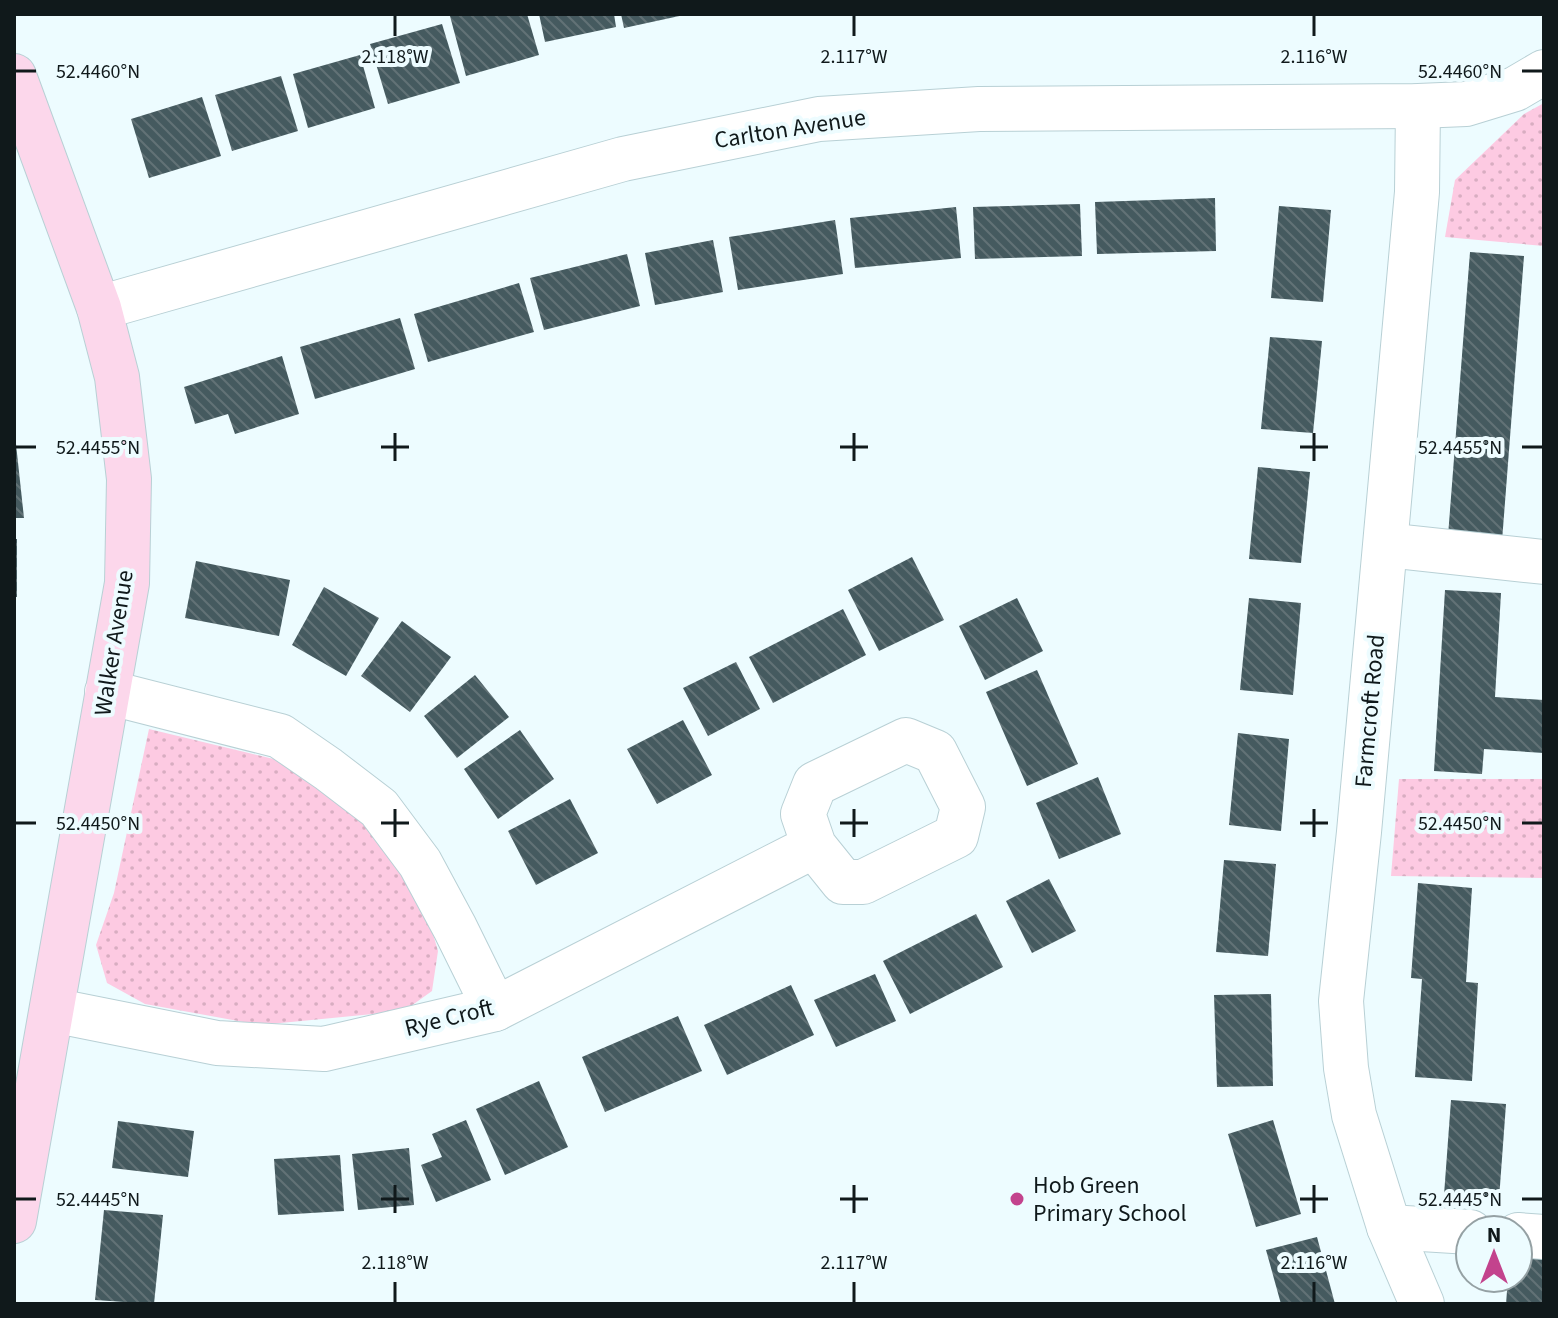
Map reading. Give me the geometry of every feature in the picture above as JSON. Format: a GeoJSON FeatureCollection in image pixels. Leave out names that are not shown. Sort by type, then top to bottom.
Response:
{"type":"FeatureCollection","features":[{"type":"Feature","properties":{"kind":"street","name":"Carlton Avenue"},"geometry":{"type":"LineString","coordinates":[[99,308],[623,159],[819,119],[994,109],[1466,104],[1515,89],[1544,72]]}},
{"type":"Feature","properties":{"kind":"street","name":"Walker Avenue"},"geometry":{"type":"LineString","coordinates":[[14,76],[99,308],[117,377],[129,479],[127,583],[14,1221]]}},
{"type":"Feature","properties":{"kind":"street","name":"Farmcroft Road"},"geometry":{"type":"LineString","coordinates":[[1418,106],[1417,192],[1341,1001],[1346,1068],[1354,1115],[1389,1227],[1422,1304]]}},
{"type":"Feature","properties":{"kind":"street"},"geometry":{"type":"LineString","coordinates":[[1386,545],[1544,562]]}},
{"type":"Feature","properties":{"kind":"street"},"geometry":{"type":"LineString","coordinates":[[107,692],[280,736],[379,808],[420,863],[495,1009]]}},
{"type":"Feature","properties":{"kind":"street","name":"Rye Croft"},"geometry":{"type":"LineString","coordinates":[[52,1010],[217,1043],[324,1049],[495,1009],[814,846]]}},
{"type":"Feature","properties":{"kind":"street"},"geometry":{"type":"LineString","coordinates":[[1389,1227],[1454,1231]]}},
{"type":"Feature","properties":{"kind":"shaded area"},"geometry":{"type":"Polygon","coordinates":[[[1544,103],[1544,246],[1445,237],[1455,180],[1524,114],[1544,103]]]}},
{"type":"Feature","properties":{"kind":"shaded area"},"geometry":{"type":"Polygon","coordinates":[[[149,729],[282,761],[368,821],[422,897],[438,951],[432,991],[404,1011],[260,1025],[145,1004],[107,983],[96,945],[114,893],[149,729]]]}},
{"type":"Feature","properties":{"kind":"shaded area"},"geometry":{"type":"Polygon","coordinates":[[[1399,779],[1544,779],[1544,878],[1391,876],[1399,779]]]}},
{"type":"Feature","properties":{"kind":"building"},"geometry":{"type":"Polygon","coordinates":[[[527,14],[539,55],[466,76],[450,16],[527,14]]]}},
{"type":"Feature","properties":{"kind":"building"},"geometry":{"type":"Polygon","coordinates":[[[539,14],[614,14],[616,27],[545,42],[539,14]]]}},
{"type":"Feature","properties":{"kind":"building"},"geometry":{"type":"Polygon","coordinates":[[[621,14],[684,14],[684,15],[624,28],[621,14]]]}},
{"type":"Feature","properties":{"kind":"building"},"geometry":{"type":"Polygon","coordinates":[[[442,24],[460,83],[388,104],[370,44],[442,24]]]}},
{"type":"Feature","properties":{"kind":"building"},"geometry":{"type":"Polygon","coordinates":[[[360,55],[375,108],[308,128],[293,74],[360,55]]]}},
{"type":"Feature","properties":{"kind":"building"},"geometry":{"type":"Polygon","coordinates":[[[281,76],[298,131],[232,151],[215,95],[281,76]]]}},
{"type":"Feature","properties":{"kind":"building"},"geometry":{"type":"Polygon","coordinates":[[[202,97],[221,156],[149,178],[131,119],[202,97]]]}},
{"type":"Feature","properties":{"kind":"building"},"geometry":{"type":"Polygon","coordinates":[[[1215,198],[1216,251],[1097,254],[1095,202],[1215,198]]]}},
{"type":"Feature","properties":{"kind":"building"},"geometry":{"type":"Polygon","coordinates":[[[1080,204],[1082,256],[975,259],[973,207],[1080,204]]]}},
{"type":"Feature","properties":{"kind":"building"},"geometry":{"type":"Polygon","coordinates":[[[1279,206],[1331,210],[1323,302],[1271,298],[1279,206]]]}},
{"type":"Feature","properties":{"kind":"building"},"geometry":{"type":"Polygon","coordinates":[[[956,207],[961,258],[855,268],[850,218],[956,207]]]}},
{"type":"Feature","properties":{"kind":"building"},"geometry":{"type":"Polygon","coordinates":[[[835,220],[843,274],[738,290],[729,237],[835,220]]]}},
{"type":"Feature","properties":{"kind":"building"},"geometry":{"type":"Polygon","coordinates":[[[713,240],[723,292],[655,305],[645,253],[713,240]]]}},
{"type":"Feature","properties":{"kind":"building"},"geometry":{"type":"Polygon","coordinates":[[[1470,252],[1524,256],[1502,541],[1448,536],[1470,252]]]}},
{"type":"Feature","properties":{"kind":"building"},"geometry":{"type":"Polygon","coordinates":[[[627,254],[640,306],[544,330],[530,278],[627,254]]]}},
{"type":"Feature","properties":{"kind":"building"},"geometry":{"type":"Polygon","coordinates":[[[519,283],[534,332],[428,362],[414,314],[519,283]]]}},
{"type":"Feature","properties":{"kind":"building"},"geometry":{"type":"Polygon","coordinates":[[[400,318],[415,369],[315,399],[300,347],[400,318]]]}},
{"type":"Feature","properties":{"kind":"building"},"geometry":{"type":"Polygon","coordinates":[[[1270,337],[1322,341],[1313,433],[1261,429],[1270,337]]]}},
{"type":"Feature","properties":{"kind":"building"},"geometry":{"type":"Polygon","coordinates":[[[282,356],[299,414],[235,434],[228,414],[195,424],[184,387],[282,356]]]}},
{"type":"Feature","properties":{"kind":"building"},"geometry":{"type":"Polygon","coordinates":[[[16,444],[24,518],[14,518],[16,444]]]}},
{"type":"Feature","properties":{"kind":"building"},"geometry":{"type":"Polygon","coordinates":[[[1258,467],[1310,472],[1301,563],[1249,559],[1258,467]]]}},
{"type":"Feature","properties":{"kind":"building"},"geometry":{"type":"Polygon","coordinates":[[[14,539],[17,539],[17,597],[14,597],[14,539]]]}},
{"type":"Feature","properties":{"kind":"building"},"geometry":{"type":"Polygon","coordinates":[[[912,557],[944,620],[879,651],[848,590],[912,557]]]}},
{"type":"Feature","properties":{"kind":"building"},"geometry":{"type":"Polygon","coordinates":[[[196,561],[290,580],[279,636],[185,618],[196,561]]]}},
{"type":"Feature","properties":{"kind":"building"},"geometry":{"type":"Polygon","coordinates":[[[324,587],[379,618],[346,676],[292,645],[324,587]]]}},
{"type":"Feature","properties":{"kind":"building"},"geometry":{"type":"Polygon","coordinates":[[[1445,590],[1501,593],[1495,697],[1544,700],[1544,753],[1484,749],[1482,774],[1434,771],[1445,590]]]}},
{"type":"Feature","properties":{"kind":"building"},"geometry":{"type":"Polygon","coordinates":[[[1017,598],[1043,651],[985,680],[959,626],[1017,598]]]}},
{"type":"Feature","properties":{"kind":"building"},"geometry":{"type":"Polygon","coordinates":[[[1249,598],[1301,603],[1293,695],[1240,690],[1249,598]]]}},
{"type":"Feature","properties":{"kind":"building"},"geometry":{"type":"Polygon","coordinates":[[[843,609],[866,655],[773,703],[749,657],[843,609]]]}},
{"type":"Feature","properties":{"kind":"building"},"geometry":{"type":"Polygon","coordinates":[[[402,621],[451,657],[410,712],[361,676],[402,621]]]}},
{"type":"Feature","properties":{"kind":"building"},"geometry":{"type":"Polygon","coordinates":[[[736,662],[760,709],[708,736],[683,688],[736,662]]]}},
{"type":"Feature","properties":{"kind":"building"},"geometry":{"type":"Polygon","coordinates":[[[1037,670],[1078,764],[1027,786],[986,692],[1037,670]]]}},
{"type":"Feature","properties":{"kind":"building"},"geometry":{"type":"Polygon","coordinates":[[[475,675],[509,717],[457,758],[424,716],[475,675]]]}},
{"type":"Feature","properties":{"kind":"building"},"geometry":{"type":"Polygon","coordinates":[[[683,720],[712,775],[657,804],[627,749],[683,720]]]}},
{"type":"Feature","properties":{"kind":"building"},"geometry":{"type":"Polygon","coordinates":[[[520,730],[554,779],[498,819],[464,769],[520,730]]]}},
{"type":"Feature","properties":{"kind":"building"},"geometry":{"type":"Polygon","coordinates":[[[1238,733],[1289,739],[1281,831],[1229,825],[1238,733]]]}},
{"type":"Feature","properties":{"kind":"building"},"geometry":{"type":"Polygon","coordinates":[[[1098,777],[1121,834],[1059,859],[1036,803],[1098,777]]]}},
{"type":"Feature","properties":{"kind":"building"},"geometry":{"type":"Polygon","coordinates":[[[570,799],[598,853],[536,885],[508,831],[570,799]]]}},
{"type":"Feature","properties":{"kind":"building"},"geometry":{"type":"Polygon","coordinates":[[[1224,860],[1276,864],[1268,956],[1216,952],[1224,860]]]}},
{"type":"Feature","properties":{"kind":"building"},"geometry":{"type":"Polygon","coordinates":[[[1049,879],[1076,931],[1032,953],[1006,901],[1049,879]]]}},
{"type":"Feature","properties":{"kind":"building"},"geometry":{"type":"Polygon","coordinates":[[[1418,883],[1472,888],[1466,982],[1478,983],[1472,1081],[1415,1077],[1422,979],[1411,978],[1418,883]]]}},
{"type":"Feature","properties":{"kind":"building"},"geometry":{"type":"Polygon","coordinates":[[[976,914],[1003,967],[910,1014],[883,961],[976,914]]]}},
{"type":"Feature","properties":{"kind":"building"},"geometry":{"type":"Polygon","coordinates":[[[875,974],[896,1021],[836,1047],[814,1000],[875,974]]]}},
{"type":"Feature","properties":{"kind":"building"},"geometry":{"type":"Polygon","coordinates":[[[791,985],[814,1035],[727,1075],[704,1025],[791,985]]]}},
{"type":"Feature","properties":{"kind":"building"},"geometry":{"type":"Polygon","coordinates":[[[1271,994],[1273,1086],[1217,1087],[1214,995],[1271,994]]]}},
{"type":"Feature","properties":{"kind":"building"},"geometry":{"type":"Polygon","coordinates":[[[678,1016],[702,1071],[605,1112],[582,1057],[678,1016]]]}},
{"type":"Feature","properties":{"kind":"building"},"geometry":{"type":"Polygon","coordinates":[[[539,1081],[568,1147],[505,1175],[476,1109],[539,1081]]]}},
{"type":"Feature","properties":{"kind":"building"},"geometry":{"type":"Polygon","coordinates":[[[1451,1100],[1506,1104],[1499,1199],[1444,1195],[1451,1100]]]}},
{"type":"Feature","properties":{"kind":"building"},"geometry":{"type":"Polygon","coordinates":[[[466,1120],[491,1180],[436,1202],[421,1165],[442,1157],[432,1134],[466,1120]]]}},
{"type":"Feature","properties":{"kind":"building"},"geometry":{"type":"Polygon","coordinates":[[[1273,1120],[1301,1214],[1256,1227],[1228,1134],[1273,1120]]]}},
{"type":"Feature","properties":{"kind":"building"},"geometry":{"type":"Polygon","coordinates":[[[118,1121],[194,1131],[188,1177],[112,1168],[118,1121]]]}},
{"type":"Feature","properties":{"kind":"building"},"geometry":{"type":"Polygon","coordinates":[[[409,1148],[414,1205],[358,1210],[352,1154],[409,1148]]]}},
{"type":"Feature","properties":{"kind":"building"},"geometry":{"type":"Polygon","coordinates":[[[340,1155],[344,1211],[278,1215],[274,1159],[340,1155]]]}},
{"type":"Feature","properties":{"kind":"building"},"geometry":{"type":"Polygon","coordinates":[[[104,1210],[163,1215],[154,1304],[95,1300],[104,1210]]]}},
{"type":"Feature","properties":{"kind":"building"},"geometry":{"type":"Polygon","coordinates":[[[1317,1237],[1335,1304],[1281,1304],[1266,1250],[1317,1237]]]}},
{"type":"Feature","properties":{"kind":"building"},"geometry":{"type":"Polygon","coordinates":[[[1534,1257],[1544,1258],[1544,1304],[1506,1304],[1507,1294],[1534,1294],[1534,1257]]]}},
{"type":"Feature","properties":{"kind":"place","name":"Hob Green Primary School"},"geometry":{"type":"Point","coordinates":[1017,1199]}}]}
